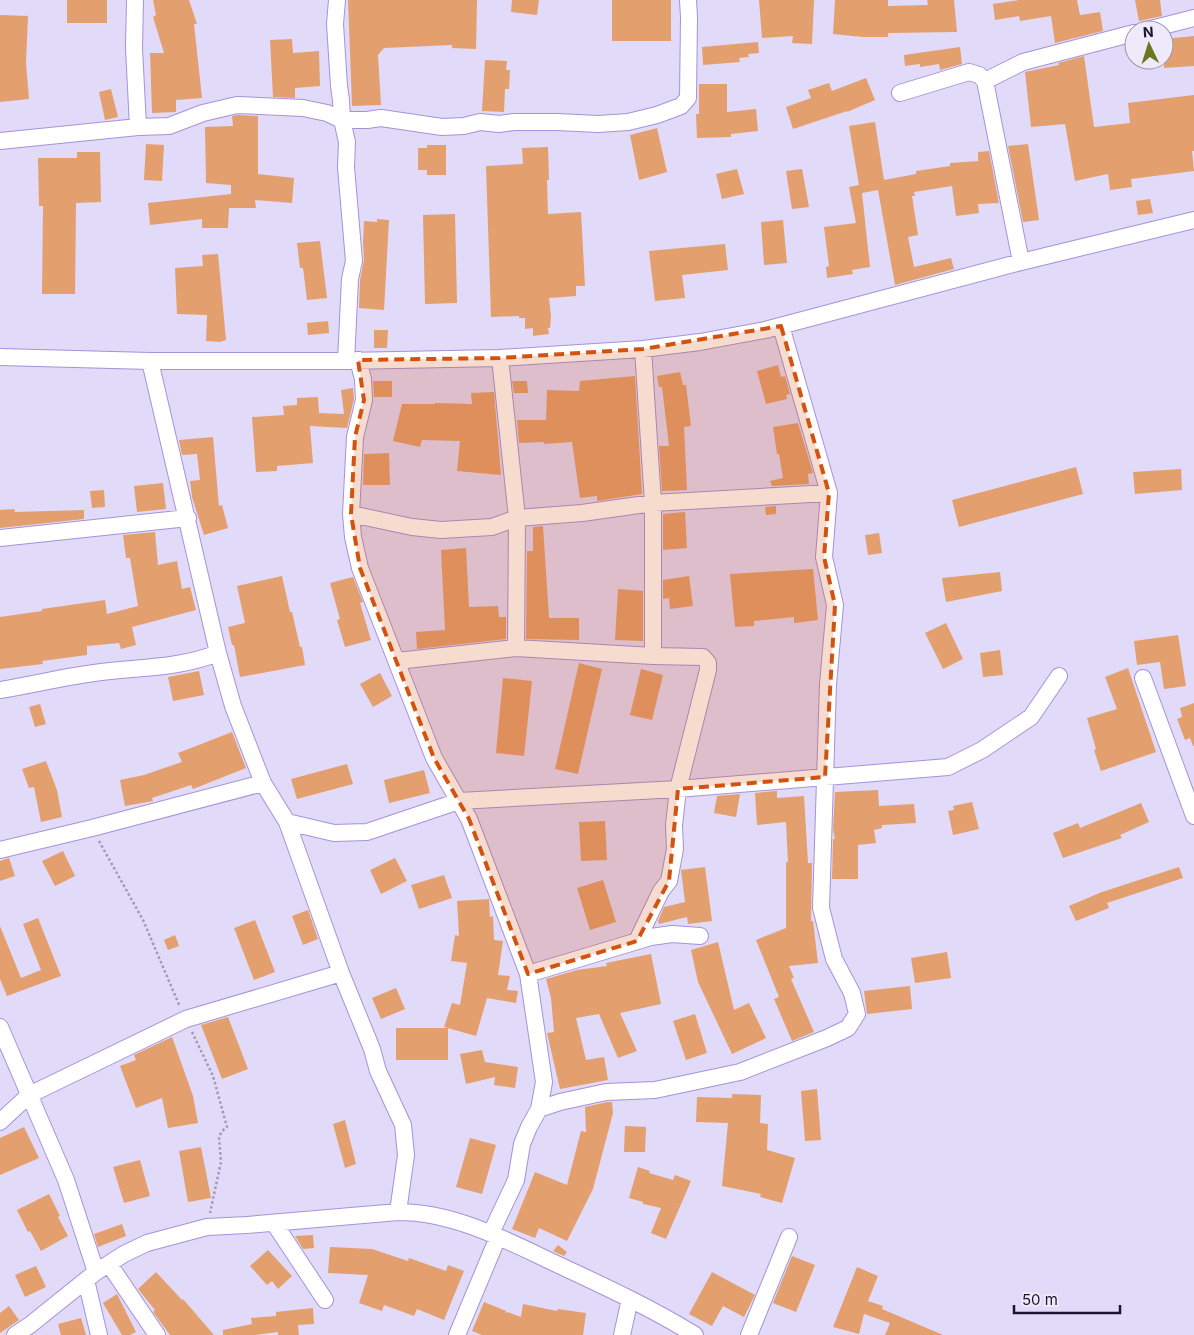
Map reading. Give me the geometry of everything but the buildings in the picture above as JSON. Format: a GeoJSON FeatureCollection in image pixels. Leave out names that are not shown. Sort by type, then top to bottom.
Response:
{"type":"FeatureCollection","features":[{"type":"Feature","properties":{"kind":"street"},"geometry":{"type":"LineString","coordinates":[[135,0],[134,48],[138,127]]}},
{"type":"Feature","properties":{"kind":"street"},"geometry":{"type":"LineString","coordinates":[[337,0],[335,24],[342,120],[347,142],[346,167],[354,261],[350,279],[352,360],[363,379],[364,400],[355,437],[351,514],[353,537],[360,568],[434,758],[469,819],[528,974],[544,1082],[539,1109],[528,1127],[522,1144],[516,1180],[457,1335]]}},
{"type":"Feature","properties":{"kind":"street"},"geometry":{"type":"LineString","coordinates":[[0,141],[138,127],[169,126],[203,113],[236,105],[303,108],[327,113],[342,120],[380,118],[442,127],[464,126],[480,122],[499,124],[514,122],[598,124],[628,122],[681,106],[688,98],[688,0]]}},
{"type":"Feature","properties":{"kind":"street"},"geometry":{"type":"LineString","coordinates":[[1174,23],[1194,18]]}},
{"type":"Feature","properties":{"kind":"street"},"geometry":{"type":"LineString","coordinates":[[985,81],[1023,62],[1124,36]]}},
{"type":"Feature","properties":{"kind":"street"},"geometry":{"type":"LineString","coordinates":[[900,94],[969,72],[979,74],[985,81],[1021,262]]}},
{"type":"Feature","properties":{"kind":"street"},"geometry":{"type":"LineString","coordinates":[[0,357],[150,361],[352,360],[500,358],[643,349],[700,342],[781,326],[1021,262],[1194,220]]}},
{"type":"Feature","properties":{"kind":"street"},"geometry":{"type":"LineString","coordinates":[[539,1109],[560,1102],[606,1092],[655,1090],[740,1072],[848,1028],[857,1014],[852,993],[834,958],[821,908],[828,684],[835,605],[824,557],[829,492],[781,326]]}},
{"type":"Feature","properties":{"kind":"street"},"geometry":{"type":"LineString","coordinates":[[643,349],[653,503],[653,656]]}},
{"type":"Feature","properties":{"kind":"street"},"geometry":{"type":"LineString","coordinates":[[500,358],[517,518],[516,648]]}},
{"type":"Feature","properties":{"kind":"street"},"geometry":{"type":"LineString","coordinates":[[150,361],[218,653],[233,706],[263,783],[287,822],[341,973],[372,1048],[378,1071],[403,1125],[406,1155],[398,1212]]}},
{"type":"Feature","properties":{"kind":"street"},"geometry":{"type":"LineString","coordinates":[[351,514],[412,527],[440,530],[492,527],[517,518],[582,513],[653,503],[829,492]]}},
{"type":"Feature","properties":{"kind":"street"},"geometry":{"type":"LineString","coordinates":[[0,538],[188,518]]}},
{"type":"Feature","properties":{"kind":"street"},"geometry":{"type":"LineString","coordinates":[[397,661],[516,648],[703,657],[708,663],[708,670],[678,789],[674,825],[675,849],[669,881],[661,891],[637,940]]}},
{"type":"Feature","properties":{"kind":"street"},"geometry":{"type":"LineString","coordinates":[[0,690],[93,673],[162,667],[205,658],[218,653]]}},
{"type":"Feature","properties":{"kind":"street"},"geometry":{"type":"LineString","coordinates":[[287,822],[334,833],[366,832],[459,801],[678,789],[948,767],[982,750],[1031,717],[1059,676]]}},
{"type":"Feature","properties":{"kind":"street"},"geometry":{"type":"LineString","coordinates":[[1143,678],[1194,816]]}},
{"type":"Feature","properties":{"kind":"street"},"geometry":{"type":"LineString","coordinates":[[0,850],[263,783]]}},
{"type":"Feature","properties":{"kind":"street"},"geometry":{"type":"LineString","coordinates":[[528,974],[637,940],[672,934],[700,936]]}},
{"type":"Feature","properties":{"kind":"street"},"geometry":{"type":"LineString","coordinates":[[0,1122],[29,1095],[186,1019],[341,973]]}},
{"type":"Feature","properties":{"kind":"street"},"geometry":{"type":"LineString","coordinates":[[0,1027],[66,1180],[97,1272],[99,1335]]}},
{"type":"Feature","properties":{"kind":"street"},"geometry":{"type":"LineString","coordinates":[[15,1335],[97,1272],[124,1254],[147,1243],[207,1227],[398,1212],[418,1212],[444,1217],[495,1235],[661,1314],[695,1335]]}},
{"type":"Feature","properties":{"kind":"street"},"geometry":{"type":"LineString","coordinates":[[274,1223],[325,1300]]}},
{"type":"Feature","properties":{"kind":"street"},"geometry":{"type":"LineString","coordinates":[[749,1335],[788,1237]]}},
{"type":"Feature","properties":{"kind":"street"},"geometry":{"type":"LineString","coordinates":[[97,1272],[157,1335]]}},
{"type":"Feature","properties":{"kind":"street"},"geometry":{"type":"LineString","coordinates":[[622,1335],[630,1299]]}},
{"type":"Feature","properties":{"kind":"highlighted area"},"geometry":{"type":"Polygon","coordinates":[[[781,326],[829,493],[824,557],[835,605],[825,777],[678,789],[669,881],[637,941],[528,974],[469,819],[434,758],[360,568],[351,514],[355,437],[364,400],[358,360],[500,358],[643,349],[781,326]]]}}]}
